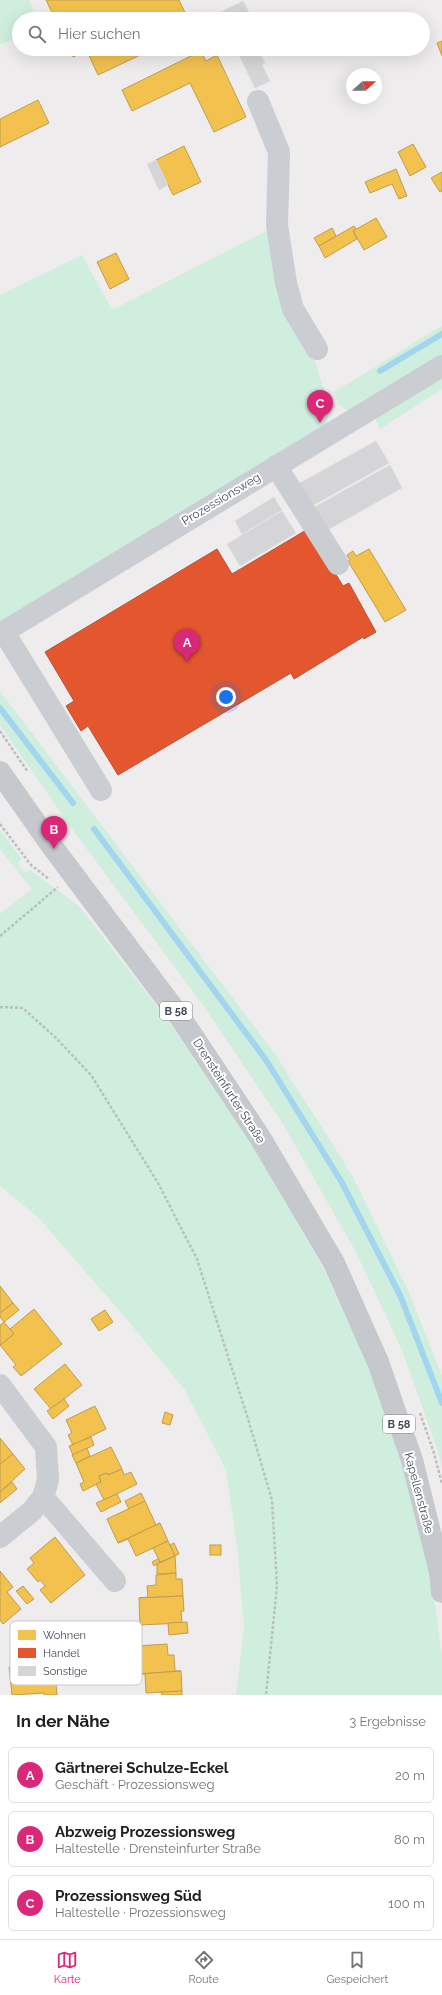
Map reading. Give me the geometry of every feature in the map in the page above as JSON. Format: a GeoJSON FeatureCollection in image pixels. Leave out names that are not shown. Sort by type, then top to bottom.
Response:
{"type":"FeatureCollection","features":[{"type":"Feature","properties":{"kind":"main road","name":"Drensteinfurter Straße"},"geometry":{"type":"LineString","coordinates":[[0,772],[54,849],[180,1017],[261,1139],[334,1263]]}},
{"type":"Feature","properties":{"kind":"main road","name":"Kapellenstraße"},"geometry":{"type":"LineString","coordinates":[[334,1263],[378,1362],[412,1460],[440,1572],[442,1592]]}},
{"type":"Feature","properties":{"kind":"street"},"geometry":{"type":"LineString","coordinates":[[258,101],[279,152],[277,225],[286,283],[293,309],[317,349]]}},
{"type":"Feature","properties":{"kind":"street","name":"Prozessionsweg"},"geometry":{"type":"LineString","coordinates":[[2,633],[442,366]]}},
{"type":"Feature","properties":{"kind":"street"},"geometry":{"type":"LineString","coordinates":[[276,466],[338,564]]}},
{"type":"Feature","properties":{"kind":"street"},"geometry":{"type":"LineString","coordinates":[[2,633],[101,790]]}},
{"type":"Feature","properties":{"kind":"street"},"geometry":{"type":"LineString","coordinates":[[0,1385],[46,1447],[48,1480],[43,1497],[32,1511],[0,1537]]}},
{"type":"Feature","properties":{"kind":"street"},"geometry":{"type":"LineString","coordinates":[[43,1497],[115,1581]]}},
{"type":"Feature","properties":{"kind":"path"},"geometry":{"type":"LineString","coordinates":[[0,824],[31,864],[58,887],[0,936]]}},
{"type":"Feature","properties":{"kind":"path"},"geometry":{"type":"LineString","coordinates":[[0,1007],[23,1008],[58,1039],[91,1075],[158,1183],[197,1259],[272,1500],[277,1586],[266,1695]]}},
{"type":"Feature","properties":{"kind":"green space"},"geometry":{"type":"Polygon","coordinates":[[[0,0],[29,0],[34,12],[12,12],[12,40],[0,45],[0,0]]]}},
{"type":"Feature","properties":{"kind":"green space"},"geometry":{"type":"Polygon","coordinates":[[[272,228],[326,396],[329,410],[327,425],[0,623],[0,295],[82,255],[112,310],[272,228]]]}},
{"type":"Feature","properties":{"kind":"green space"},"geometry":{"type":"Polygon","coordinates":[[[442,326],[442,357],[350,412],[339,405],[334,392],[442,326]]]}},
{"type":"Feature","properties":{"kind":"green space"},"geometry":{"type":"Polygon","coordinates":[[[442,375],[442,389],[380,429],[374,415],[442,375]]]}},
{"type":"Feature","properties":{"kind":"green space"},"geometry":{"type":"Polygon","coordinates":[[[0,691],[275,1054],[352,1175],[408,1290],[442,1376],[442,1467],[438,1451],[402,1350],[356,1252],[283,1124],[203,1005],[75,833],[0,725],[0,691]]]}},
{"type":"Feature","properties":{"kind":"green space"},"geometry":{"type":"Polygon","coordinates":[[[0,830],[22,859],[17,863],[25,873],[30,870],[79,906],[169,1022],[253,1145],[323,1268],[368,1365],[403,1462],[431,1574],[442,1658],[442,1695],[236,1695],[244,1629],[237,1545],[226,1470],[185,1390],[129,1322],[38,1217],[0,1186],[0,914],[32,889],[0,849],[0,830]]]}},
{"type":"Feature","properties":{"kind":"building: Wohnen"},"geometry":{"type":"Polygon","coordinates":[[[46,0],[179,0],[185,12],[52,12],[46,0]]]}},
{"type":"Feature","properties":{"kind":"building: Wohnen"},"geometry":{"type":"Polygon","coordinates":[[[442,41],[442,56],[437,43],[442,41]]]}},
{"type":"Feature","properties":{"kind":"building: Wohnen"},"geometry":{"type":"Polygon","coordinates":[[[89,56],[138,56],[98,75],[89,56]]]}},
{"type":"Feature","properties":{"kind":"building: Wohnen"},"geometry":{"type":"Polygon","coordinates":[[[191,56],[204,56],[206,61],[217,56],[246,117],[214,132],[190,83],[132,111],[122,90],[191,56]]]}},
{"type":"Feature","properties":{"kind":"building: Wohnen"},"geometry":{"type":"Polygon","coordinates":[[[38,100],[49,123],[0,147],[0,119],[38,100]]]}},
{"type":"Feature","properties":{"kind":"building: Wohnen"},"geometry":{"type":"Polygon","coordinates":[[[413,144],[426,167],[410,176],[398,152],[413,144]]]}},
{"type":"Feature","properties":{"kind":"building: Wohnen"},"geometry":{"type":"Polygon","coordinates":[[[184,146],[201,182],[173,195],[156,160],[184,146]]]}},
{"type":"Feature","properties":{"kind":"building: Wohnen"},"geometry":{"type":"Polygon","coordinates":[[[396,169],[407,196],[399,199],[392,184],[370,193],[365,182],[396,169]]]}},
{"type":"Feature","properties":{"kind":"building: Wohnen"},"geometry":{"type":"Polygon","coordinates":[[[442,172],[442,191],[440,192],[431,178],[442,172]]]}},
{"type":"Feature","properties":{"kind":"building: Wohnen"},"geometry":{"type":"Polygon","coordinates":[[[376,218],[387,237],[364,250],[353,231],[376,218]]]}},
{"type":"Feature","properties":{"kind":"building: Wohnen"},"geometry":{"type":"Polygon","coordinates":[[[354,226],[356,229],[353,231],[357,239],[325,258],[319,246],[354,226]]]}},
{"type":"Feature","properties":{"kind":"building: Wohnen"},"geometry":{"type":"Polygon","coordinates":[[[332,228],[336,236],[319,246],[314,238],[332,228]]]}},
{"type":"Feature","properties":{"kind":"building: Wohnen"},"geometry":{"type":"Polygon","coordinates":[[[116,253],[129,279],[110,289],[97,262],[116,253]]]}},
{"type":"Feature","properties":{"kind":"building: Wohnen"},"geometry":{"type":"Polygon","coordinates":[[[369,549],[406,610],[385,622],[348,561],[350,560],[347,555],[353,551],[356,556],[369,549]]]}},
{"type":"Feature","properties":{"kind":"building: Wohnen"},"geometry":{"type":"Polygon","coordinates":[[[0,1286],[13,1303],[0,1313],[0,1286]]]}},
{"type":"Feature","properties":{"kind":"building: Wohnen"},"geometry":{"type":"Polygon","coordinates":[[[13,1303],[19,1310],[4,1322],[0,1317],[0,1313],[13,1303]]]}},
{"type":"Feature","properties":{"kind":"building: Wohnen"},"geometry":{"type":"Polygon","coordinates":[[[34,1309],[62,1344],[21,1376],[13,1367],[16,1365],[0,1345],[14,1334],[10,1329],[34,1309]]]}},
{"type":"Feature","properties":{"kind":"building: Wohnen"},"geometry":{"type":"Polygon","coordinates":[[[105,1310],[113,1322],[99,1331],[91,1319],[105,1310]]]}},
{"type":"Feature","properties":{"kind":"building: Wohnen"},"geometry":{"type":"Polygon","coordinates":[[[4,1322],[14,1334],[0,1345],[0,1325],[4,1322]]]}},
{"type":"Feature","properties":{"kind":"building: Wohnen"},"geometry":{"type":"Polygon","coordinates":[[[65,1364],[82,1385],[51,1409],[34,1389],[65,1364]]]}},
{"type":"Feature","properties":{"kind":"building: Wohnen"},"geometry":{"type":"Polygon","coordinates":[[[64,1399],[69,1406],[53,1419],[47,1411],[64,1399]]]}},
{"type":"Feature","properties":{"kind":"building: Wohnen"},"geometry":{"type":"Polygon","coordinates":[[[95,1406],[106,1429],[73,1445],[68,1435],[72,1433],[66,1420],[95,1406]]]}},
{"type":"Feature","properties":{"kind":"building: Wohnen"},"geometry":{"type":"Polygon","coordinates":[[[165,1412],[173,1415],[170,1425],[162,1423],[165,1412]]]}},
{"type":"Feature","properties":{"kind":"building: Wohnen"},"geometry":{"type":"Polygon","coordinates":[[[91,1437],[94,1445],[73,1455],[69,1446],[91,1437]]]}},
{"type":"Feature","properties":{"kind":"building: Wohnen"},"geometry":{"type":"Polygon","coordinates":[[[0,1438],[13,1454],[0,1464],[0,1438]]]}},
{"type":"Feature","properties":{"kind":"building: Wohnen"},"geometry":{"type":"Polygon","coordinates":[[[111,1447],[122,1469],[108,1475],[107,1473],[99,1476],[101,1482],[83,1491],[80,1484],[84,1482],[76,1463],[111,1447]]]}},
{"type":"Feature","properties":{"kind":"building: Wohnen"},"geometry":{"type":"Polygon","coordinates":[[[87,1448],[90,1456],[76,1463],[72,1455],[87,1448]]]}},
{"type":"Feature","properties":{"kind":"building: Wohnen"},"geometry":{"type":"Polygon","coordinates":[[[13,1454],[25,1469],[0,1492],[0,1464],[13,1454]]]}},
{"type":"Feature","properties":{"kind":"building: Wohnen"},"geometry":{"type":"Polygon","coordinates":[[[122,1469],[124,1475],[131,1472],[137,1484],[104,1500],[96,1484],[101,1482],[99,1476],[107,1473],[108,1475],[122,1469]]]}},
{"type":"Feature","properties":{"kind":"building: Wohnen"},"geometry":{"type":"Polygon","coordinates":[[[12,1482],[17,1489],[0,1503],[0,1492],[12,1482]]]}},
{"type":"Feature","properties":{"kind":"building: Wohnen"},"geometry":{"type":"Polygon","coordinates":[[[141,1493],[145,1501],[129,1509],[125,1501],[141,1493]]]}},
{"type":"Feature","properties":{"kind":"building: Wohnen"},"geometry":{"type":"Polygon","coordinates":[[[117,1494],[121,1502],[101,1512],[96,1503],[117,1494]]]}},
{"type":"Feature","properties":{"kind":"building: Wohnen"},"geometry":{"type":"Polygon","coordinates":[[[145,1501],[156,1525],[118,1543],[107,1519],[145,1501]]]}},
{"type":"Feature","properties":{"kind":"building: Wohnen"},"geometry":{"type":"Polygon","coordinates":[[[160,1523],[168,1541],[136,1556],[128,1539],[118,1543],[160,1523]]]}},
{"type":"Feature","properties":{"kind":"building: Wohnen"},"geometry":{"type":"Polygon","coordinates":[[[55,1537],[85,1575],[51,1603],[40,1590],[45,1586],[40,1580],[38,1582],[27,1569],[34,1563],[30,1558],[55,1537]]]}},
{"type":"Feature","properties":{"kind":"building: Wohnen"},"geometry":{"type":"Polygon","coordinates":[[[168,1541],[175,1556],[160,1562],[153,1548],[168,1541]]]}},
{"type":"Feature","properties":{"kind":"building: Wohnen"},"geometry":{"type":"Polygon","coordinates":[[[174,1543],[179,1554],[175,1556],[170,1545],[174,1543]]]}},
{"type":"Feature","properties":{"kind":"building: Wohnen"},"geometry":{"type":"Polygon","coordinates":[[[210,1545],[221,1545],[221,1555],[210,1555],[210,1545]]]}},
{"type":"Feature","properties":{"kind":"building: Wohnen"},"geometry":{"type":"Polygon","coordinates":[[[175,1556],[176,1573],[157,1574],[157,1564],[175,1556]]]}},
{"type":"Feature","properties":{"kind":"building: Wohnen"},"geometry":{"type":"Polygon","coordinates":[[[158,1559],[160,1562],[154,1566],[152,1562],[158,1559]]]}},
{"type":"Feature","properties":{"kind":"building: Wohnen"},"geometry":{"type":"Polygon","coordinates":[[[0,1571],[13,1587],[7,1592],[21,1609],[3,1624],[0,1620],[0,1571]]]}},
{"type":"Feature","properties":{"kind":"building: Wohnen"},"geometry":{"type":"Polygon","coordinates":[[[176,1573],[176,1579],[182,1579],[183,1596],[139,1598],[148,1597],[147,1586],[156,1585],[156,1575],[176,1573]]]}},
{"type":"Feature","properties":{"kind":"building: Wohnen"},"geometry":{"type":"Polygon","coordinates":[[[23,1586],[34,1599],[27,1604],[16,1591],[23,1586]]]}},
{"type":"Feature","properties":{"kind":"building: Wohnen"},"geometry":{"type":"Polygon","coordinates":[[[183,1596],[184,1611],[181,1611],[182,1623],[142,1625],[142,1621],[140,1621],[139,1598],[183,1596]]]}},
{"type":"Feature","properties":{"kind":"building: Wohnen"},"geometry":{"type":"Polygon","coordinates":[[[187,1622],[188,1633],[169,1635],[168,1623],[187,1622]]]}},
{"type":"Feature","properties":{"kind":"building: Wohnen"},"geometry":{"type":"Polygon","coordinates":[[[167,1644],[168,1655],[174,1655],[175,1671],[181,1671],[142,1674],[142,1646],[167,1644]]]}},
{"type":"Feature","properties":{"kind":"building: Wohnen"},"geometry":{"type":"Polygon","coordinates":[[[181,1671],[182,1691],[146,1693],[145,1674],[142,1674],[181,1671]]]}},
{"type":"Feature","properties":{"kind":"building: Wohnen"},"geometry":{"type":"Polygon","coordinates":[[[11,1685],[56,1685],[57,1695],[44,1695],[44,1693],[12,1695],[11,1685]]]}},
{"type":"Feature","properties":{"kind":"building: Wohnen"},"geometry":{"type":"Polygon","coordinates":[[[182,1691],[182,1695],[162,1695],[161,1692],[182,1691]]]}},
{"type":"Feature","properties":{"kind":"building: Handel"},"geometry":{"type":"Polygon","coordinates":[[[308,529],[343,586],[349,583],[376,632],[364,639],[363,637],[294,679],[291,673],[118,775],[88,726],[81,731],[66,706],[74,701],[45,652],[217,549],[232,574],[308,529]]]}},
{"type":"Feature","properties":{"kind":"building: Sonstige"},"geometry":{"type":"Polygon","coordinates":[[[243,1],[249,12],[221,12],[243,1]]]}},
{"type":"Feature","properties":{"kind":"building: Sonstige"},"geometry":{"type":"Polygon","coordinates":[[[239,56],[262,56],[265,63],[262,65],[270,81],[255,88],[239,56]]]}},
{"type":"Feature","properties":{"kind":"building: Sonstige"},"geometry":{"type":"Polygon","coordinates":[[[156,160],[168,185],[159,190],[147,164],[156,160]]]}},
{"type":"Feature","properties":{"kind":"building: Sonstige"},"geometry":{"type":"Polygon","coordinates":[[[376,441],[389,463],[310,507],[298,484],[376,441]]]}},
{"type":"Feature","properties":{"kind":"building: Sonstige"},"geometry":{"type":"Polygon","coordinates":[[[390,465],[402,488],[324,532],[311,509],[390,465]]]}},
{"type":"Feature","properties":{"kind":"building: Sonstige"},"geometry":{"type":"Polygon","coordinates":[[[274,497],[282,510],[242,534],[235,521],[274,497]]]}},
{"type":"Feature","properties":{"kind":"building: Sonstige"},"geometry":{"type":"Polygon","coordinates":[[[282,511],[296,533],[240,566],[227,544],[282,511]]]}},
{"type":"Feature","properties":{"kind":"waterway"},"geometry":{"type":"LineString","coordinates":[[380,371],[442,334]]}},
{"type":"Feature","properties":{"kind":"waterway"},"geometry":{"type":"LineString","coordinates":[[0,708],[73,803]]}},
{"type":"Feature","properties":{"kind":"waterway"},"geometry":{"type":"LineString","coordinates":[[94,829],[266,1060],[341,1181],[400,1295],[442,1403]]}},
{"type":"Feature","properties":{"kind":"place","name":"Prozessionsweg Süd"},"geometry":{"type":"Point","coordinates":[320,423]}},
{"type":"Feature","properties":{"kind":"place","name":"Gärtnerei Schulze-Eckel"},"geometry":{"type":"Point","coordinates":[187,662]}},
{"type":"Feature","properties":{"kind":"place","name":"Abzweig Prozessionsweg"},"geometry":{"type":"Point","coordinates":[54,849]}}]}
